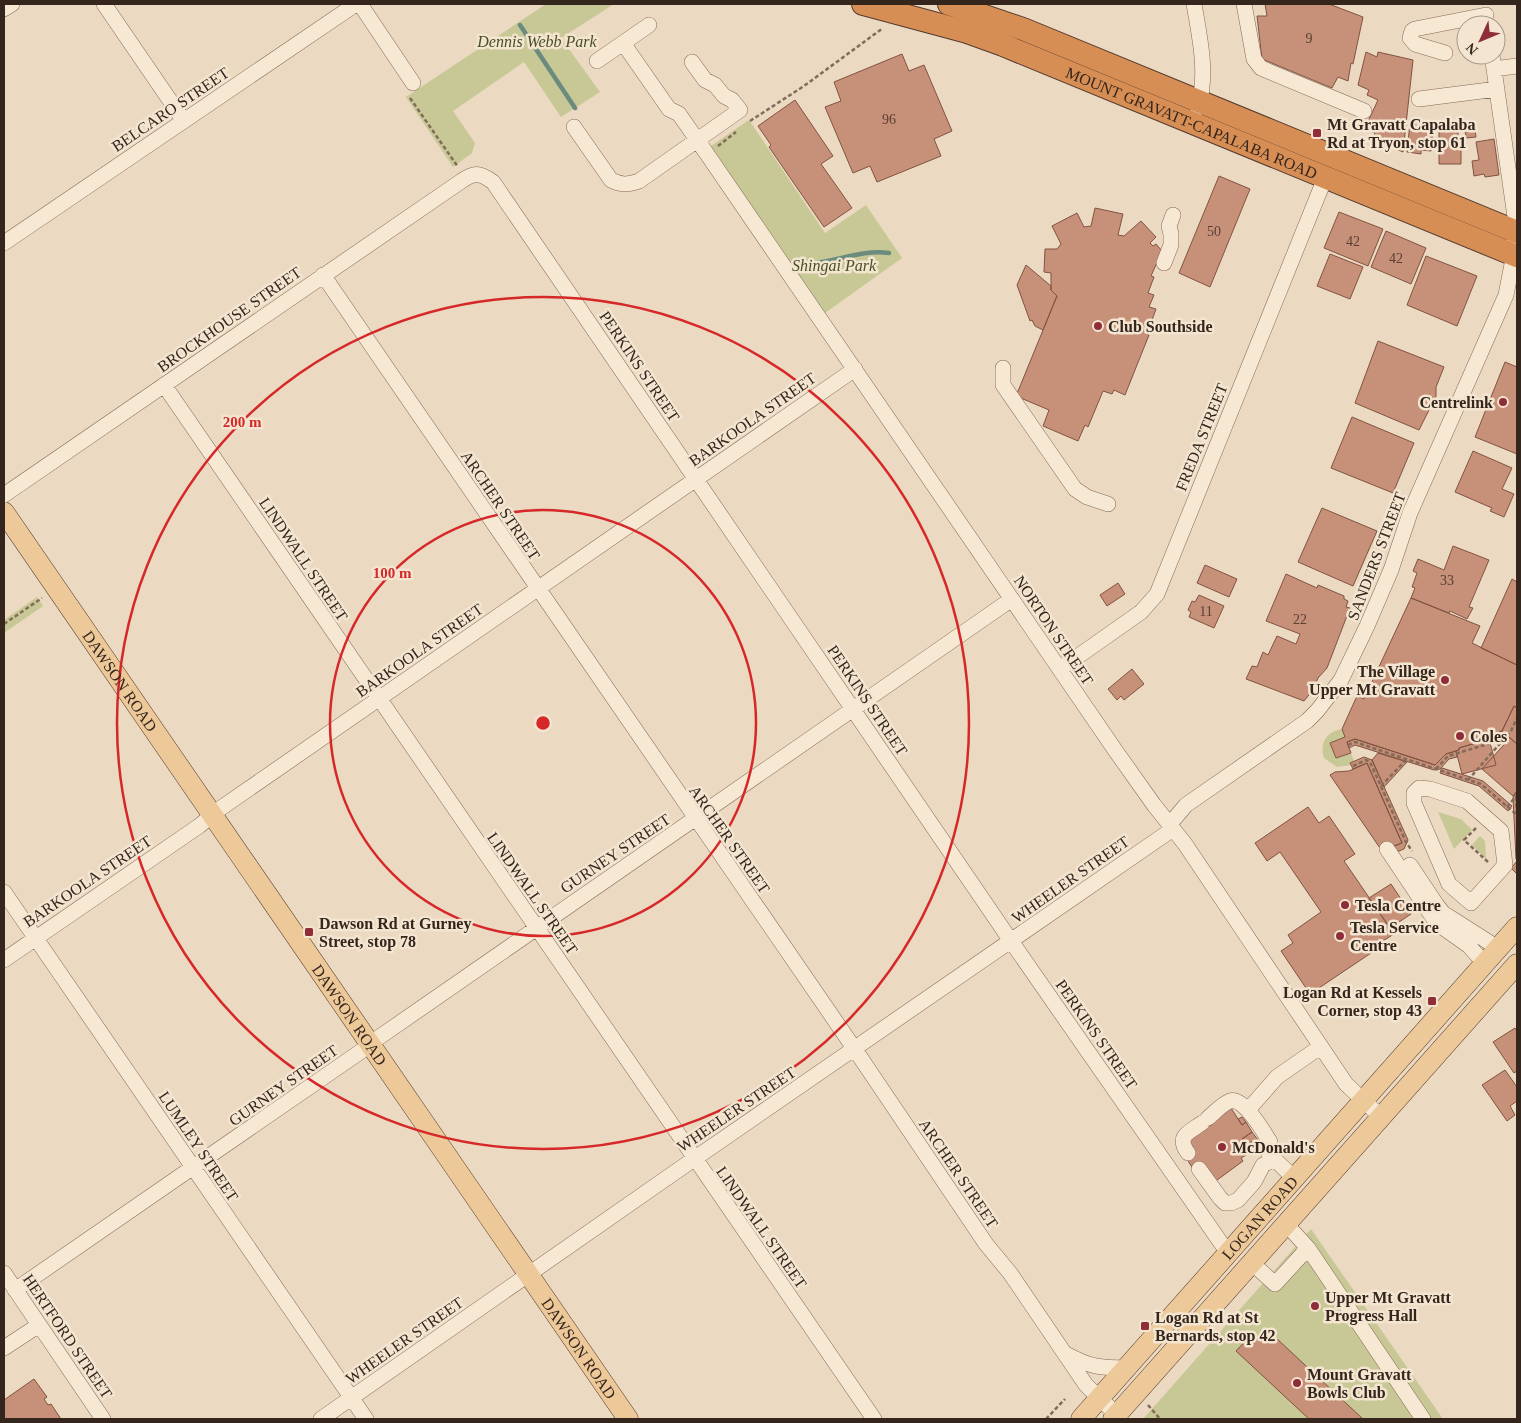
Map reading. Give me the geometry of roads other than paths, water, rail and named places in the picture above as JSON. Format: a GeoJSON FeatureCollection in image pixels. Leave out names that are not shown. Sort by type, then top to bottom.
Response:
{"type":"FeatureCollection","features":[{"type":"Feature","properties":{"kind":"highway","name":"MOUNT GRAVATT-CAPALABA ROAD"},"geometry":{"type":"LineString","coordinates":[[862,4],[968,32],[1003,45],[1516,255]]}},
{"type":"Feature","properties":{"kind":"highway","name":"MOUNT GRAVATT-CAPALABA ROAD"},"geometry":{"type":"LineString","coordinates":[[949,4],[1023,29],[1516,231]]}},
{"type":"Feature","properties":{"kind":"main road","name":"DAWSON ROAD"},"geometry":{"type":"LineString","coordinates":[[4,512],[628,1419]]}},
{"type":"Feature","properties":{"kind":"main road","name":"LOGAN ROAD"},"geometry":{"type":"LineString","coordinates":[[1081,1419],[1517,927]]}},
{"type":"Feature","properties":{"kind":"main road","name":"LOGAN ROAD"},"geometry":{"type":"LineString","coordinates":[[1115,1417],[1517,964]]}},
{"type":"Feature","properties":{"kind":"street"},"geometry":{"type":"LineString","coordinates":[[4,9],[12,4]]}},
{"type":"Feature","properties":{"kind":"street"},"geometry":{"type":"LineString","coordinates":[[104,4],[184,121]]}},
{"type":"Feature","properties":{"kind":"street"},"geometry":{"type":"LineString","coordinates":[[358,4],[413,83]]}},
{"type":"Feature","properties":{"kind":"street","name":"BELCARO STREET"},"geometry":{"type":"LineString","coordinates":[[4,243],[358,4]]}},
{"type":"Feature","properties":{"kind":"street"},"geometry":{"type":"LineString","coordinates":[[1193,123],[1200,101],[1203,79],[1194,4]]}},
{"type":"Feature","properties":{"kind":"street"},"geometry":{"type":"LineString","coordinates":[[1244,4],[1254,59],[1261,68],[1364,111]]}},
{"type":"Feature","properties":{"kind":"street"},"geometry":{"type":"LineString","coordinates":[[1445,53],[1415,44],[1410,38],[1412,32],[1415,29],[1456,21]]}},
{"type":"Feature","properties":{"kind":"street"},"geometry":{"type":"LineString","coordinates":[[597,61],[649,25]]}},
{"type":"Feature","properties":{"kind":"street","name":"NORTON STREET"},"geometry":{"type":"LineString","coordinates":[[623,43],[669,109],[679,114],[697,139],[1060,669],[1171,827],[1185,844],[1346,1084],[1381,1117]]}},
{"type":"Feature","properties":{"kind":"street"},"geometry":{"type":"LineString","coordinates":[[574,128],[611,180],[620,185],[638,181],[740,110],[732,100],[724,96],[715,84],[705,80],[692,62]]}},
{"type":"Feature","properties":{"kind":"street","name":"SANDERS STREET"},"geometry":{"type":"LineString","coordinates":[[1171,827],[1186,805],[1307,721],[1317,711],[1341,680],[1367,626],[1390,570],[1410,513],[1506,295],[1516,255],[1515,211],[1493,65]]}},
{"type":"Feature","properties":{"kind":"street"},"geometry":{"type":"LineString","coordinates":[[1419,99],[1497,89]]}},
{"type":"Feature","properties":{"kind":"street","name":"BROCKHOUSE STREET"},"geometry":{"type":"LineString","coordinates":[[4,495],[460,182],[468,172]]}},
{"type":"Feature","properties":{"kind":"street","name":"PERKINS STREET"},"geometry":{"type":"LineString","coordinates":[[468,172],[484,176],[493,182],[1011,941],[1228,1253]]}},
{"type":"Feature","properties":{"kind":"street","name":"FREDA STREET"},"geometry":{"type":"LineString","coordinates":[[1060,669],[1141,612],[1157,594],[1325,178]]}},
{"type":"Feature","properties":{"kind":"street"},"geometry":{"type":"LineString","coordinates":[[1164,263],[1171,245],[1169,226],[1172,215]]}},
{"type":"Feature","properties":{"kind":"street","name":"ARCHER STREET"},"geometry":{"type":"LineString","coordinates":[[323,275],[986,1244],[1010,1273],[1086,1385],[1115,1417]]}},
{"type":"Feature","properties":{"kind":"street"},"geometry":{"type":"LineString","coordinates":[[1003,368],[1003,386],[1075,489],[1087,497],[1108,504]]}},
{"type":"Feature","properties":{"kind":"street","name":"BARKOOLA STREET"},"geometry":{"type":"LineString","coordinates":[[4,960],[855,369]]}},
{"type":"Feature","properties":{"kind":"street","name":"LINDWALL STREET"},"geometry":{"type":"LineString","coordinates":[[164,385],[874,1419]]}},
{"type":"Feature","properties":{"kind":"street","name":"GURNEY STREET"},"geometry":{"type":"LineString","coordinates":[[15,1290],[536,928],[696,820],[1012,599]]}},
{"type":"Feature","properties":{"kind":"street"},"geometry":{"type":"LineString","coordinates":[[1420,788],[1430,789],[1467,801],[1498,827],[1502,836],[1505,865],[1471,903],[1450,884],[1445,874],[1412,798],[1414,793],[1420,788]]}},
{"type":"Feature","properties":{"kind":"street","name":"WHEELER STREET"},"geometry":{"type":"LineString","coordinates":[[321,1419],[1011,941],[1171,827]]}},
{"type":"Feature","properties":{"kind":"street"},"geometry":{"type":"LineString","coordinates":[[1391,847],[1440,925],[1469,946],[1485,964]]}},
{"type":"Feature","properties":{"kind":"street"},"geometry":{"type":"LineString","coordinates":[[1424,897],[1445,874]]}},
{"type":"Feature","properties":{"kind":"street","name":"LUMLEY STREET"},"geometry":{"type":"LineString","coordinates":[[4,892],[366,1419]]}},
{"type":"Feature","properties":{"kind":"street"},"geometry":{"type":"LineString","coordinates":[[1424,897],[1436,904],[1447,916],[1498,948]]}},
{"type":"Feature","properties":{"kind":"street"},"geometry":{"type":"LineString","coordinates":[[1248,1110],[1277,1077],[1320,1047]]}},
{"type":"Feature","properties":{"kind":"street"},"geometry":{"type":"LineString","coordinates":[[1188,1154],[1183,1146],[1182,1140],[1184,1136],[1233,1100],[1248,1110],[1269,1140],[1268,1151],[1295,1179]]}},
{"type":"Feature","properties":{"kind":"street"},"geometry":{"type":"LineString","coordinates":[[1220,1198],[1231,1194],[1250,1172],[1269,1140]]}},
{"type":"Feature","properties":{"kind":"street"},"geometry":{"type":"LineString","coordinates":[[1199,1169],[1220,1198],[1228,1204],[1235,1202],[1254,1182],[1263,1165],[1274,1159]]}},
{"type":"Feature","properties":{"kind":"street"},"geometry":{"type":"LineString","coordinates":[[1286,1224],[1308,1248],[1423,1419]]}},
{"type":"Feature","properties":{"kind":"street"},"geometry":{"type":"LineString","coordinates":[[1252,1263],[1275,1284],[1308,1248]]}},
{"type":"Feature","properties":{"kind":"street","name":"HERTFORD STREET"},"geometry":{"type":"LineString","coordinates":[[4,1273],[103,1419]]}},
{"type":"Feature","properties":{"kind":"street"},"geometry":{"type":"LineString","coordinates":[[4,1348],[39,1325]]}},
{"type":"Feature","properties":{"kind":"street"},"geometry":{"type":"LineString","coordinates":[[1065,1354],[1082,1363],[1096,1367],[1126,1368]]}},
{"type":"Feature","properties":{"kind":"waterway"},"geometry":{"type":"LineString","coordinates":[[520,25],[575,108]]}},
{"type":"Feature","properties":{"kind":"waterway"},"geometry":{"type":"LineString","coordinates":[[802,264],[825,262],[867,253],[889,253]]}},
{"type":"Feature","properties":{"kind":"place","name":"Mt Gravatt Capalaba Rd at Tryon, stop 61"},"geometry":{"type":"Point","coordinates":[1317,133]}},
{"type":"Feature","properties":{"kind":"place","name":"Club Southside"},"geometry":{"type":"Point","coordinates":[1098,326]}},
{"type":"Feature","properties":{"kind":"place","name":"Centrelink"},"geometry":{"type":"Point","coordinates":[1503,402]}},
{"type":"Feature","properties":{"kind":"place","name":"The Village Upper Mt Gravatt"},"geometry":{"type":"Point","coordinates":[1445,680]}},
{"type":"Feature","properties":{"kind":"place","name":"Coles"},"geometry":{"type":"Point","coordinates":[1460,736]}},
{"type":"Feature","properties":{"kind":"place","name":"Tesla Centre"},"geometry":{"type":"Point","coordinates":[1345,905]}},
{"type":"Feature","properties":{"kind":"place","name":"Dawson Rd at Gurney Street, stop 78"},"geometry":{"type":"Point","coordinates":[309,932]}},
{"type":"Feature","properties":{"kind":"place","name":"Tesla Service Centre"},"geometry":{"type":"Point","coordinates":[1340,936]}},
{"type":"Feature","properties":{"kind":"place","name":"Logan Rd at Kessels Corner, stop 43"},"geometry":{"type":"Point","coordinates":[1432,1001]}},
{"type":"Feature","properties":{"kind":"place","name":"McDonald's"},"geometry":{"type":"Point","coordinates":[1222,1147]}},
{"type":"Feature","properties":{"kind":"place","name":"Upper Mt Gravatt Progress Hall"},"geometry":{"type":"Point","coordinates":[1315,1306]}},
{"type":"Feature","properties":{"kind":"place","name":"Logan Rd at St Bernards, stop 42"},"geometry":{"type":"Point","coordinates":[1145,1326]}},
{"type":"Feature","properties":{"kind":"place","name":"Mount Gravatt Bowls Club"},"geometry":{"type":"Point","coordinates":[1297,1383]}},
{"type":"Feature","properties":{"kind":"park label","name":"Dennis Webb Park"},"geometry":{"type":"Point","coordinates":[537,41]}},
{"type":"Feature","properties":{"kind":"park label","name":"Shingai Park"},"geometry":{"type":"Point","coordinates":[834,265]}}]}
